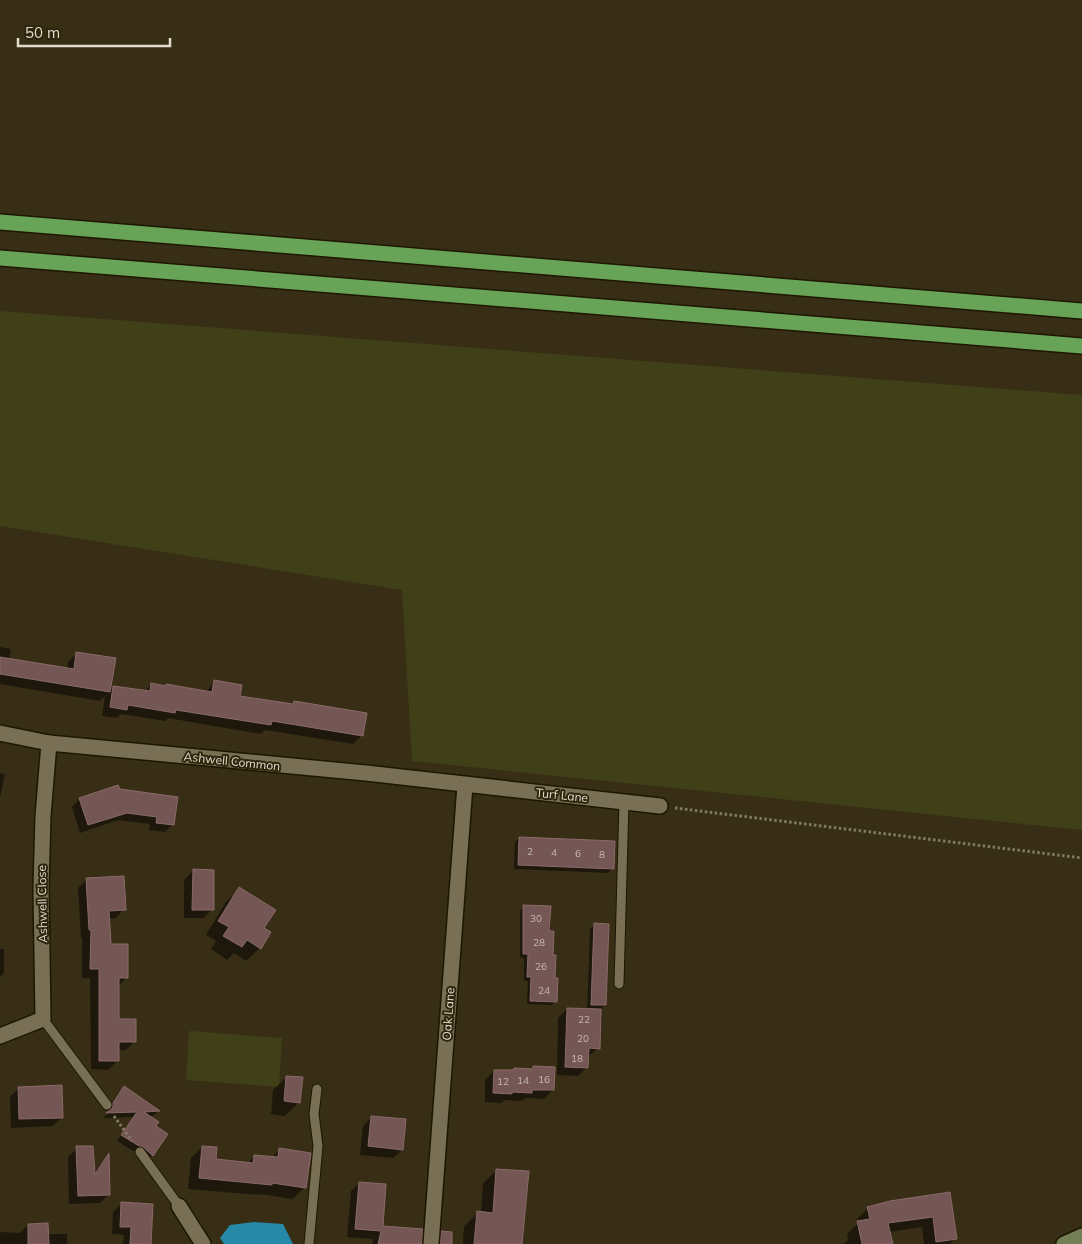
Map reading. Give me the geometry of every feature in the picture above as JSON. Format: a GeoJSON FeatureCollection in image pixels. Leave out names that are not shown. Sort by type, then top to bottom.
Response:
{"type":"FeatureCollection","features":[{"type":"Feature","properties":{"kind":"highway"},"geometry":{"type":"LineString","coordinates":[[0,222],[1082,311]]}},
{"type":"Feature","properties":{"kind":"highway"},"geometry":{"type":"LineString","coordinates":[[0,258],[1082,346]]}},
{"type":"Feature","properties":{"kind":"main road"},"geometry":{"type":"LineString","coordinates":[[1064,1244],[1082,1236]]}},
{"type":"Feature","properties":{"kind":"street","name":"Ashwell Common"},"geometry":{"type":"LineString","coordinates":[[0,733],[49,742],[465,784]]}},
{"type":"Feature","properties":{"kind":"street","name":"Ashwell Close"},"geometry":{"type":"LineString","coordinates":[[43,1019],[41,888],[43,816],[49,742]]}},
{"type":"Feature","properties":{"kind":"street","name":"Turf Lane"},"geometry":{"type":"LineString","coordinates":[[465,784],[660,806]]}},
{"type":"Feature","properties":{"kind":"street","name":"Oak Lane"},"geometry":{"type":"LineString","coordinates":[[432,1244],[465,784]]}},
{"type":"Feature","properties":{"kind":"street"},"geometry":{"type":"LineString","coordinates":[[0,1036],[43,1019]]}},
{"type":"Feature","properties":{"kind":"street"},"geometry":{"type":"LineString","coordinates":[[179,1206],[203,1244]]}},
{"type":"Feature","properties":{"kind":"lane"},"geometry":{"type":"LineString","coordinates":[[619,984],[624,802]]}},
{"type":"Feature","properties":{"kind":"lane"},"geometry":{"type":"LineString","coordinates":[[43,1019],[107,1105]]}},
{"type":"Feature","properties":{"kind":"lane"},"geometry":{"type":"LineString","coordinates":[[309,1243],[318,1146],[314,1114],[317,1089]]}},
{"type":"Feature","properties":{"kind":"lane"},"geometry":{"type":"LineString","coordinates":[[140,1152],[179,1206]]}},
{"type":"Feature","properties":{"kind":"path"},"geometry":{"type":"LineString","coordinates":[[660,806],[1082,858]]}},
{"type":"Feature","properties":{"kind":"path"},"geometry":{"type":"LineString","coordinates":[[107,1105],[140,1152]]}},
{"type":"Feature","properties":{"kind":"shaded area"},"geometry":{"type":"Polygon","coordinates":[[[0,311],[1082,395],[1082,830],[412,761],[402,590],[0,526],[0,311]]]}},
{"type":"Feature","properties":{"kind":"shaded area"},"geometry":{"type":"Polygon","coordinates":[[[189,1031],[282,1038],[279,1087],[186,1080],[189,1031]]]}},
{"type":"Feature","properties":{"kind":"water"},"geometry":{"type":"Polygon","coordinates":[[[254,1222],[283,1224],[293,1244],[224,1244],[220,1238],[230,1225],[254,1222]]]}},
{"type":"Feature","properties":{"kind":"building"},"geometry":{"type":"Polygon","coordinates":[[[76,652],[116,658],[110,692],[0,674],[0,657],[74,669],[76,652]]]}},
{"type":"Feature","properties":{"kind":"building"},"geometry":{"type":"Polygon","coordinates":[[[214,680],[242,685],[240,696],[293,704],[294,701],[367,713],[363,736],[272,721],[271,725],[176,710],[175,713],[128,705],[127,710],[110,707],[113,686],[150,691],[151,683],[212,692],[214,680]]]}},
{"type":"Feature","properties":{"kind":"building"},"geometry":{"type":"Polygon","coordinates":[[[118,785],[120,789],[178,797],[174,825],[156,823],[157,817],[127,813],[88,825],[79,798],[118,785]]]}},
{"type":"Feature","properties":{"kind":"building"},"geometry":{"type":"Polygon","coordinates":[[[519,837],[615,841],[614,869],[518,865],[519,837]]]}},
{"type":"Feature","properties":{"kind":"building"},"geometry":{"type":"Polygon","coordinates":[[[193,869],[214,870],[214,910],[192,910],[193,869]]]}},
{"type":"Feature","properties":{"kind":"building"},"geometry":{"type":"Polygon","coordinates":[[[124,876],[126,910],[109,911],[111,944],[128,944],[128,978],[119,978],[119,1019],[136,1019],[136,1042],[119,1042],[119,1061],[99,1061],[99,969],[90,969],[91,930],[89,930],[86,878],[124,876]]]}},
{"type":"Feature","properties":{"kind":"building"},"geometry":{"type":"Polygon","coordinates":[[[239,887],[276,910],[264,928],[271,932],[261,949],[247,940],[242,947],[223,936],[229,927],[218,921],[239,887]]]}},
{"type":"Feature","properties":{"kind":"building"},"geometry":{"type":"Polygon","coordinates":[[[523,905],[551,906],[549,931],[554,931],[553,955],[556,955],[555,978],[558,978],[557,1002],[530,1001],[531,977],[527,977],[528,954],[523,954],[523,905]]]}},
{"type":"Feature","properties":{"kind":"building"},"geometry":{"type":"Polygon","coordinates":[[[594,923],[609,924],[606,1005],[591,1005],[594,923]]]}},
{"type":"Feature","properties":{"kind":"building"},"geometry":{"type":"Polygon","coordinates":[[[567,1008],[601,1009],[600,1049],[589,1048],[588,1068],[565,1067],[567,1008]]]}},
{"type":"Feature","properties":{"kind":"building"},"geometry":{"type":"Polygon","coordinates":[[[533,1066],[555,1067],[554,1090],[532,1090],[532,1093],[512,1092],[512,1094],[493,1093],[494,1070],[533,1069],[533,1066]]]}},
{"type":"Feature","properties":{"kind":"building"},"geometry":{"type":"Polygon","coordinates":[[[286,1076],[303,1077],[300,1103],[284,1101],[286,1076]]]}},
{"type":"Feature","properties":{"kind":"building"},"geometry":{"type":"Polygon","coordinates":[[[62,1085],[63,1118],[19,1119],[18,1087],[62,1085]]]}},
{"type":"Feature","properties":{"kind":"building"},"geometry":{"type":"Polygon","coordinates":[[[124,1086],[160,1111],[144,1112],[159,1122],[156,1126],[168,1134],[153,1156],[143,1147],[121,1135],[137,1112],[106,1113],[112,1108],[113,1103],[124,1086]]]}},
{"type":"Feature","properties":{"kind":"building"},"geometry":{"type":"Polygon","coordinates":[[[371,1116],[406,1119],[403,1150],[368,1146],[371,1116]]]}},
{"type":"Feature","properties":{"kind":"building"},"geometry":{"type":"Polygon","coordinates":[[[76,1146],[93,1146],[95,1174],[109,1153],[110,1195],[78,1196],[76,1146]]]}},
{"type":"Feature","properties":{"kind":"building"},"geometry":{"type":"Polygon","coordinates":[[[202,1146],[217,1147],[216,1159],[253,1163],[254,1155],[278,1157],[279,1148],[311,1153],[306,1188],[272,1183],[272,1185],[199,1178],[202,1146]]]}},
{"type":"Feature","properties":{"kind":"building"},"geometry":{"type":"Polygon","coordinates":[[[496,1169],[529,1171],[522,1244],[474,1244],[477,1211],[493,1213],[496,1169]]]}},
{"type":"Feature","properties":{"kind":"building"},"geometry":{"type":"Polygon","coordinates":[[[359,1182],[386,1184],[383,1226],[423,1229],[422,1244],[378,1244],[381,1231],[355,1229],[359,1182]]]}},
{"type":"Feature","properties":{"kind":"building"},"geometry":{"type":"Polygon","coordinates":[[[950,1192],[957,1239],[936,1242],[933,1217],[888,1223],[893,1244],[862,1244],[857,1221],[870,1219],[867,1207],[890,1201],[950,1192]]]}},
{"type":"Feature","properties":{"kind":"building"},"geometry":{"type":"Polygon","coordinates":[[[121,1202],[153,1204],[151,1244],[130,1244],[131,1227],[120,1227],[121,1202]]]}},
{"type":"Feature","properties":{"kind":"building"},"geometry":{"type":"Polygon","coordinates":[[[48,1223],[49,1244],[28,1244],[28,1224],[48,1223]]]}},
{"type":"Feature","properties":{"kind":"building"},"geometry":{"type":"Polygon","coordinates":[[[441,1231],[452,1232],[452,1244],[440,1244],[441,1231]]]}}]}
